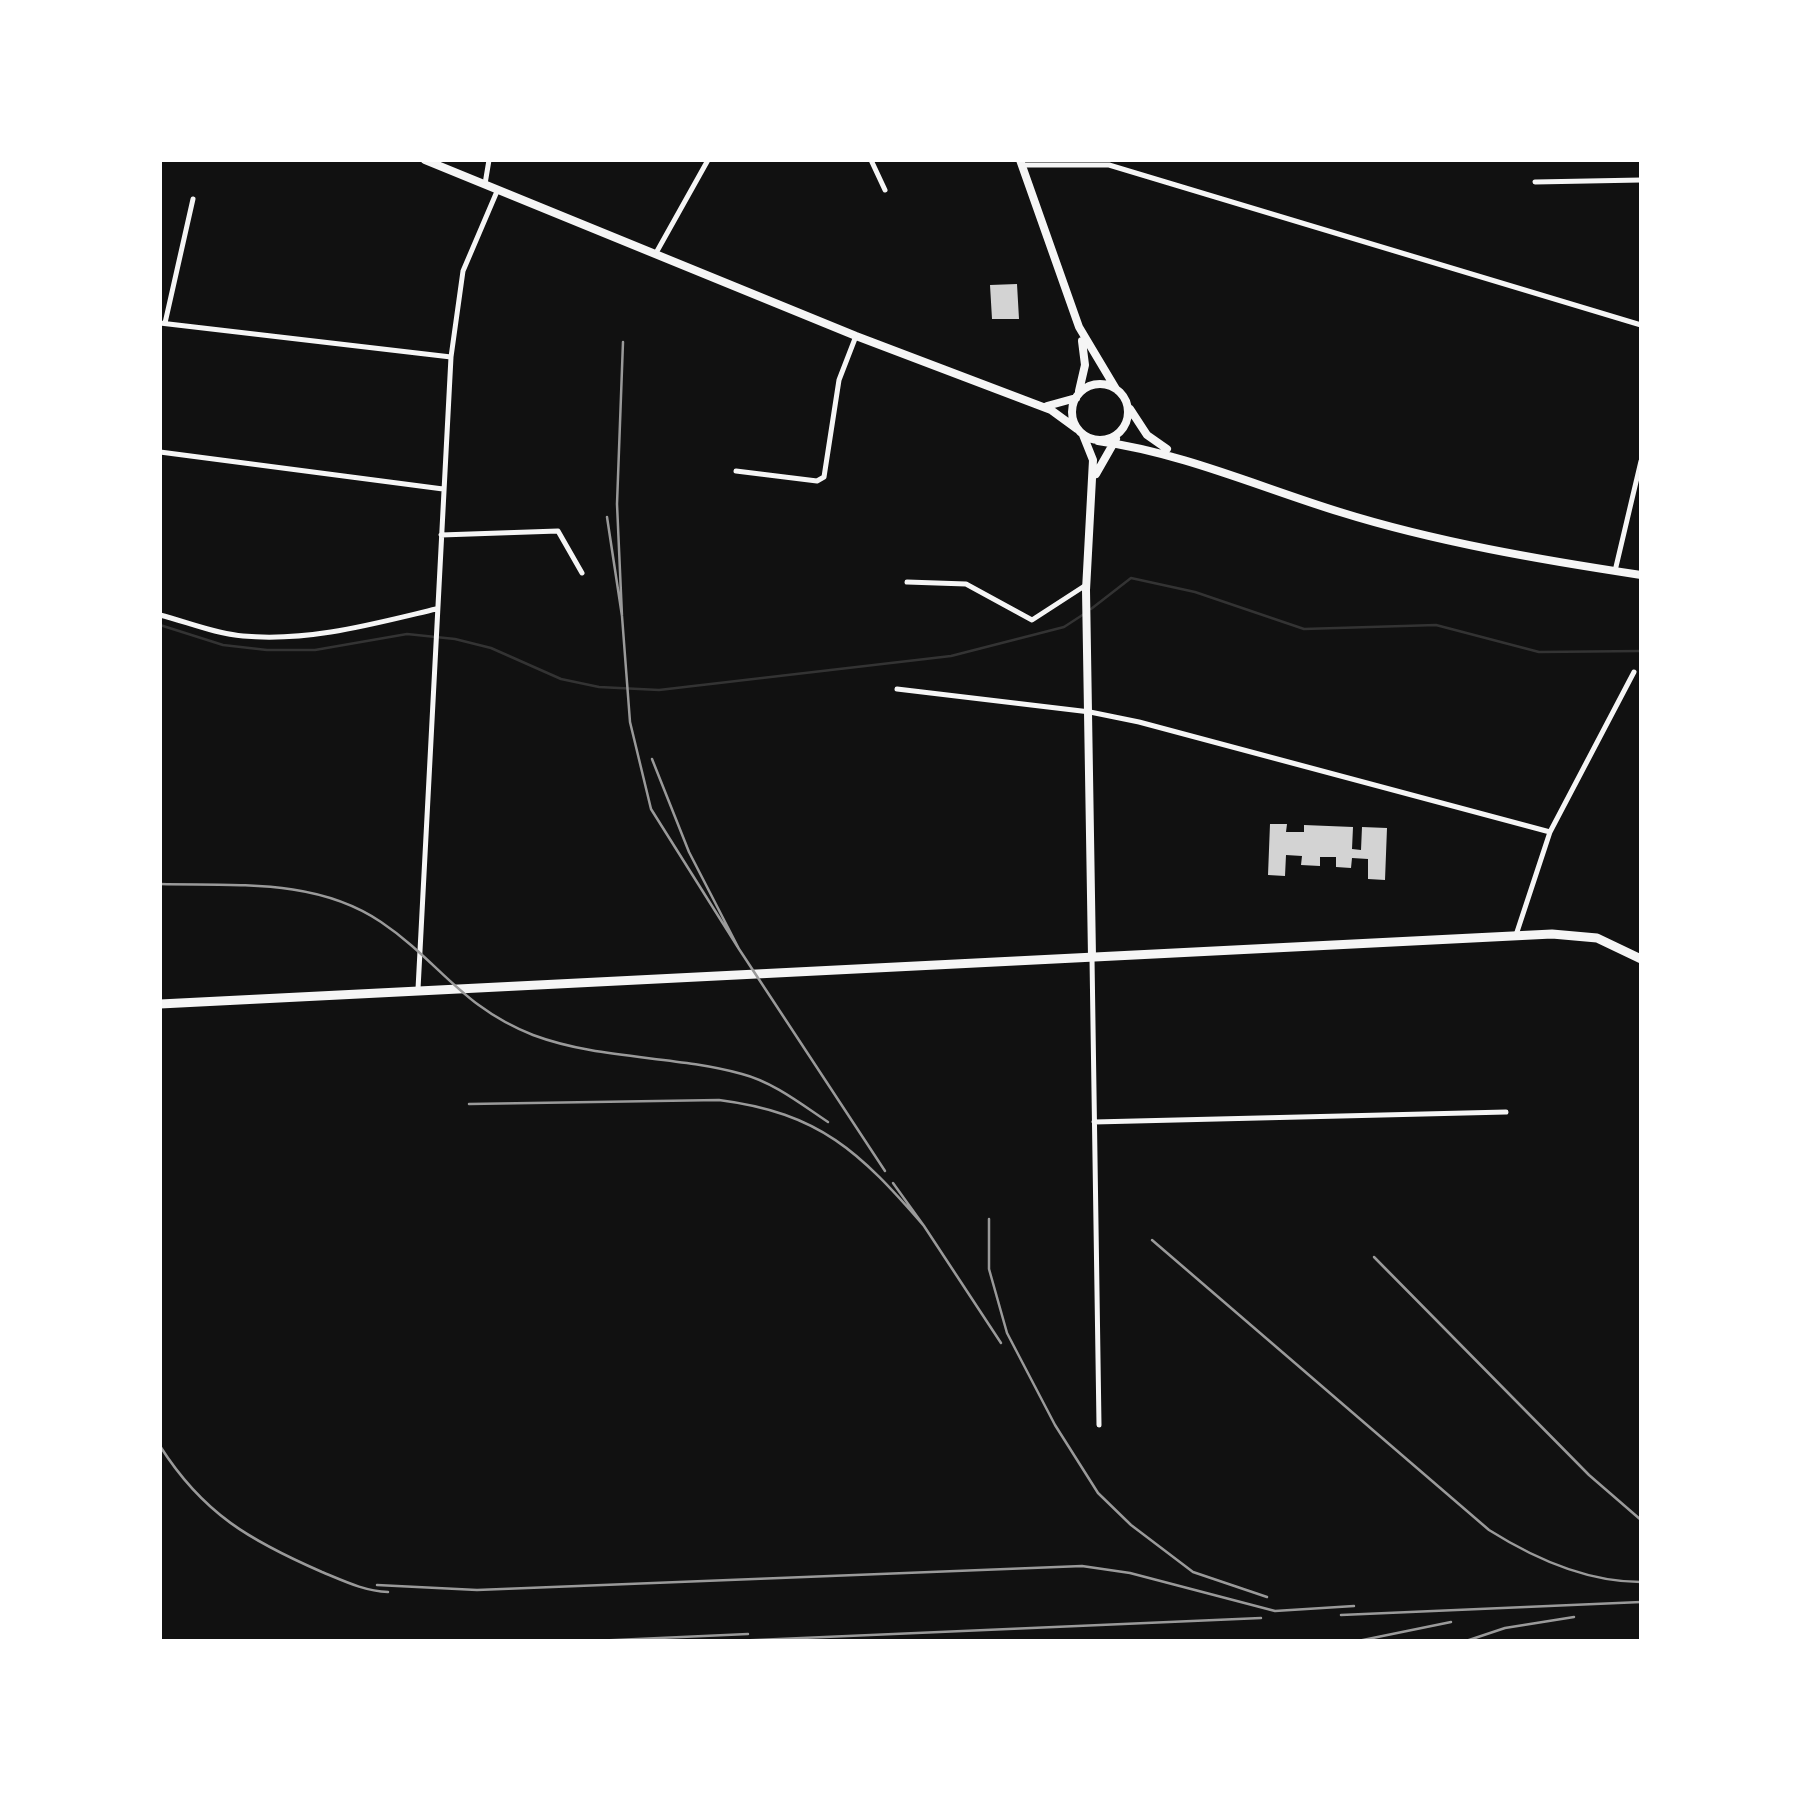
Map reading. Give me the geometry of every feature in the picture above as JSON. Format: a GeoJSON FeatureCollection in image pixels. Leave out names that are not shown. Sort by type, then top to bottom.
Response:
{"type":"FeatureCollection","features":[{"type":"Feature","properties":{"kind":"main road"},"geometry":{"type":"LineString","coordinates":[[425,160],[856,336],[1038,405],[1098,440],[1190,460],[1342,512],[1641,575]]}},
{"type":"Feature","properties":{"kind":"main road"},"geometry":{"type":"LineString","coordinates":[[1020,163],[1080,327],[1147,435],[1190,460]]}},
{"type":"Feature","properties":{"kind":"main road"},"geometry":{"type":"LineString","coordinates":[[1080,327],[1085,365],[1072,414],[1092,448],[1086,587],[1092,957]]}},
{"type":"Feature","properties":{"kind":"main road"},"geometry":{"type":"LineString","coordinates":[[1038,405],[1056,406],[1100,384],[1116,389]]}},
{"type":"Feature","properties":{"kind":"main road"},"geometry":{"type":"LineString","coordinates":[[1092,488],[1100,461],[1126,423],[1127,403]]}},
{"type":"Feature","properties":{"kind":"main road"},"geometry":{"type":"LineString","coordinates":[[1098,440],[1120,432]]}},
{"type":"Feature","properties":{"kind":"main road"},"geometry":{"type":"LineString","coordinates":[[160,1004],[1516,935],[1597,938],[1641,959]]}},
{"type":"Feature","properties":{"kind":"street"},"geometry":{"type":"LineString","coordinates":[[485,184],[490,160]]}},
{"type":"Feature","properties":{"kind":"street"},"geometry":{"type":"LineString","coordinates":[[655,254],[708,160]]}},
{"type":"Feature","properties":{"kind":"street"},"geometry":{"type":"LineString","coordinates":[[871,160],[884,190]]}},
{"type":"Feature","properties":{"kind":"street"},"geometry":{"type":"LineString","coordinates":[[1020,163],[1110,165],[1641,325]]}},
{"type":"Feature","properties":{"kind":"street"},"geometry":{"type":"LineString","coordinates":[[1535,182],[1641,180]]}},
{"type":"Feature","properties":{"kind":"street"},"geometry":{"type":"LineString","coordinates":[[418,992],[451,357],[462,271],[498,189]]}},
{"type":"Feature","properties":{"kind":"street"},"geometry":{"type":"LineString","coordinates":[[193,199],[162,323],[451,357]]}},
{"type":"Feature","properties":{"kind":"street"},"geometry":{"type":"LineString","coordinates":[[736,471],[817,481],[824,477],[840,380],[856,336]]}},
{"type":"Feature","properties":{"kind":"street"},"geometry":{"type":"LineString","coordinates":[[160,452],[443,490]]}},
{"type":"Feature","properties":{"kind":"street"},"geometry":{"type":"LineString","coordinates":[[1615,572],[1641,461]]}},
{"type":"Feature","properties":{"kind":"street"},"geometry":{"type":"LineString","coordinates":[[441,535],[558,531],[582,574]]}},
{"type":"Feature","properties":{"kind":"street"},"geometry":{"type":"LineString","coordinates":[[907,582],[966,584],[1032,620],[1086,587]]}},
{"type":"Feature","properties":{"kind":"street"},"geometry":{"type":"LineString","coordinates":[[160,615],[240,636],[288,638],[350,630],[436,609]]}},
{"type":"Feature","properties":{"kind":"street"},"geometry":{"type":"LineString","coordinates":[[1516,935],[1550,832],[1634,672]]}},
{"type":"Feature","properties":{"kind":"street"},"geometry":{"type":"LineString","coordinates":[[897,689],[1090,712],[1550,832]]}},
{"type":"Feature","properties":{"kind":"street"},"geometry":{"type":"LineString","coordinates":[[1092,957],[1099,1425]]}},
{"type":"Feature","properties":{"kind":"street"},"geometry":{"type":"LineString","coordinates":[[1094,1122],[1506,1112]]}},
{"type":"Feature","properties":{"kind":"building"},"geometry":{"type":"Polygon","coordinates":[[[1017,284],[1019,319],[992,319],[990,285],[1017,284]]]}},
{"type":"Feature","properties":{"kind":"building"},"geometry":{"type":"Polygon","coordinates":[[[1270,824],[1287,824],[1286,832],[1304,832],[1304,825],[1353,827],[1352,849],[1361,850],[1362,827],[1387,828],[1385,880],[1368,879],[1368,859],[1352,858],[1351,868],[1336,867],[1336,857],[1320,857],[1320,866],[1301,865],[1302,856],[1286,855],[1285,876],[1268,875],[1270,824]]]}},
{"type":"Feature","properties":{"kind":"waterway"},"geometry":{"type":"LineString","coordinates":[[1091,609],[1131,578],[1195,592],[1304,629],[1436,625],[1539,652],[1641,651]]}},
{"type":"Feature","properties":{"kind":"waterway"},"geometry":{"type":"LineString","coordinates":[[160,625],[223,645],[267,650],[315,650],[407,634],[455,639],[491,648],[561,679],[599,687],[659,690],[951,656],[1064,627],[1084,614]]}},
{"type":"Feature","properties":{"kind":"railway"},"geometry":{"type":"LineString","coordinates":[[607,517],[622,616],[617,504],[623,342]]}},
{"type":"Feature","properties":{"kind":"railway"},"geometry":{"type":"LineString","coordinates":[[622,616],[630,722],[651,809],[739,949],[689,852],[652,759]]}},
{"type":"Feature","properties":{"kind":"railway"},"geometry":{"type":"LineString","coordinates":[[160,884],[275,887],[330,898],[381,922],[469,997],[508,1024],[584,1049],[742,1074],[776,1088],[828,1122]]}},
{"type":"Feature","properties":{"kind":"railway"},"geometry":{"type":"LineString","coordinates":[[739,949],[885,1171]]}},
{"type":"Feature","properties":{"kind":"railway"},"geometry":{"type":"LineString","coordinates":[[469,1104],[719,1100],[754,1106],[785,1115],[835,1140],[879,1177],[924,1226],[893,1183]]}},
{"type":"Feature","properties":{"kind":"railway"},"geometry":{"type":"LineString","coordinates":[[989,1219],[989,1269],[1007,1333],[1055,1425],[1098,1493],[1131,1525],[1193,1572],[1267,1597]]}},
{"type":"Feature","properties":{"kind":"railway"},"geometry":{"type":"LineString","coordinates":[[924,1226],[1001,1343]]}},
{"type":"Feature","properties":{"kind":"railway"},"geometry":{"type":"LineString","coordinates":[[1152,1240],[1489,1530],[1562,1567],[1601,1578],[1641,1582]]}},
{"type":"Feature","properties":{"kind":"railway"},"geometry":{"type":"LineString","coordinates":[[1374,1257],[1589,1475],[1641,1520]]}},
{"type":"Feature","properties":{"kind":"railway"},"geometry":{"type":"LineString","coordinates":[[160,1446],[211,1508],[251,1536],[338,1579],[388,1592]]}},
{"type":"Feature","properties":{"kind":"railway"},"geometry":{"type":"LineString","coordinates":[[377,1585],[477,1590],[1082,1566],[1130,1573],[1275,1611],[1354,1606]]}},
{"type":"Feature","properties":{"kind":"railway"},"geometry":{"type":"LineString","coordinates":[[1341,1615],[1641,1602]]}},
{"type":"Feature","properties":{"kind":"railway"},"geometry":{"type":"LineString","coordinates":[[1466,1641],[1505,1628],[1574,1617]]}},
{"type":"Feature","properties":{"kind":"railway"},"geometry":{"type":"LineString","coordinates":[[733,1641],[1261,1618]]}},
{"type":"Feature","properties":{"kind":"railway"},"geometry":{"type":"LineString","coordinates":[[1358,1641],[1451,1622]]}},
{"type":"Feature","properties":{"kind":"railway"},"geometry":{"type":"LineString","coordinates":[[593,1641],[748,1634]]}}]}
